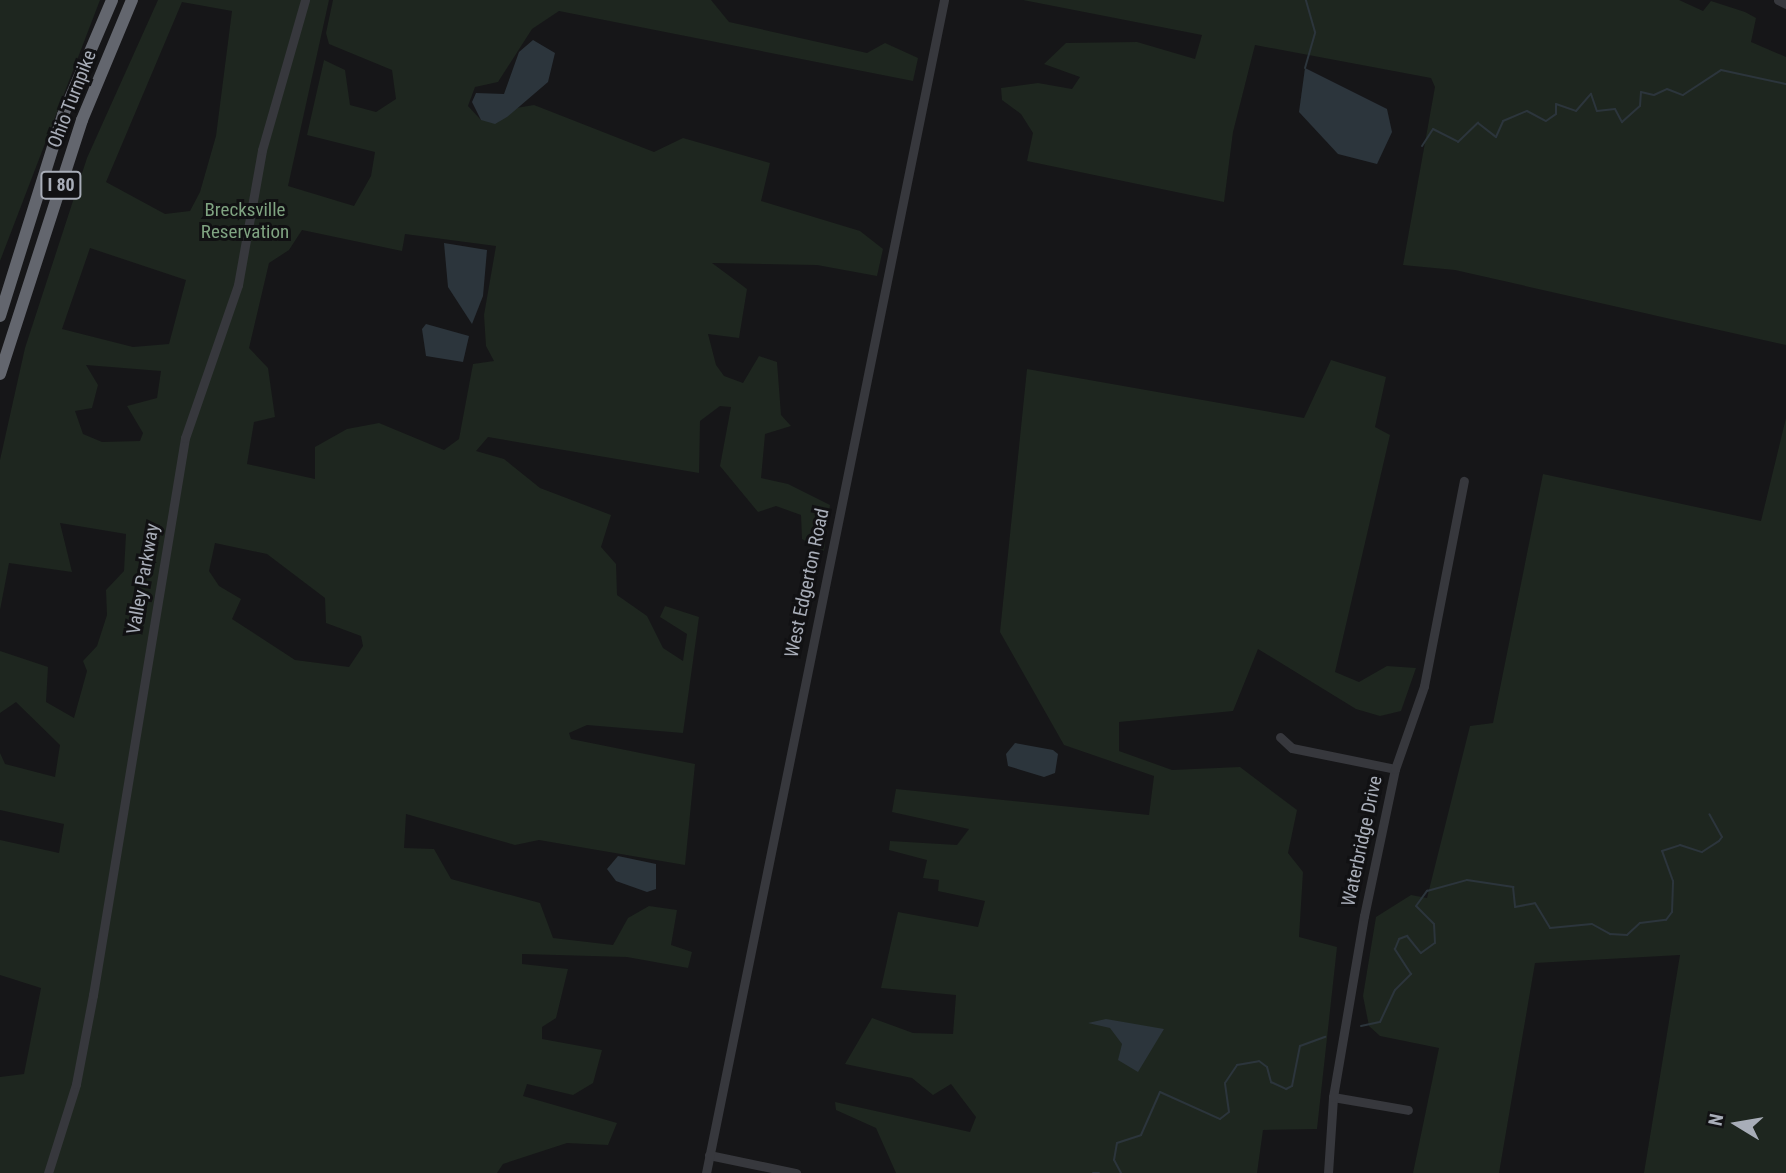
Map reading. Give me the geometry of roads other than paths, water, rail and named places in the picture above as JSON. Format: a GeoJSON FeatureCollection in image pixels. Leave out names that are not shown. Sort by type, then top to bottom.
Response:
{"type":"FeatureCollection","features":[{"type":"Feature","properties":{"kind":"highway","name":"Ohio Turnpike"},"geometry":{"type":"LineString","coordinates":[[0,316],[63,115],[111,0]]}},
{"type":"Feature","properties":{"kind":"highway","name":"Ohio Turnpike"},"geometry":{"type":"LineString","coordinates":[[0,374],[82,120],[132,0]]}},
{"type":"Feature","properties":{"kind":"street","name":"Valley Parkway"},"geometry":{"type":"LineString","coordinates":[[48,1173],[76,1084],[93,995],[185,438],[237,285],[262,150],[305,0]]}},
{"type":"Feature","properties":{"kind":"street","name":"West Edgerton Road"},"geometry":{"type":"LineString","coordinates":[[706,1173],[944,0]]}},
{"type":"Feature","properties":{"kind":"street"},"geometry":{"type":"LineString","coordinates":[[1778,0],[1786,4]]}},
{"type":"Feature","properties":{"kind":"street","name":"Waterbridge Drive"},"geometry":{"type":"LineString","coordinates":[[1328,1173],[1333,1097],[1395,769],[1424,685],[1464,481]]}},
{"type":"Feature","properties":{"kind":"street"},"geometry":{"type":"LineString","coordinates":[[1280,737],[1292,748],[1395,769]]}},
{"type":"Feature","properties":{"kind":"street"},"geometry":{"type":"LineString","coordinates":[[1333,1097],[1408,1110]]}},
{"type":"Feature","properties":{"kind":"street"},"geometry":{"type":"LineString","coordinates":[[709,1154],[796,1173]]}},
{"type":"Feature","properties":{"kind":"waterway"},"geometry":{"type":"LineString","coordinates":[[1305,68],[1315,32],[1306,0]]}},
{"type":"Feature","properties":{"kind":"waterway"},"geometry":{"type":"LineString","coordinates":[[1422,146],[1433,129],[1458,142],[1478,123],[1496,137],[1503,121],[1527,111],[1546,121],[1556,114],[1556,104],[1576,111],[1591,94],[1597,111],[1615,109],[1622,122],[1640,106],[1641,92],[1654,95],[1667,89],[1683,95],[1721,70],[1786,84]]}},
{"type":"Feature","properties":{"kind":"waterway"},"geometry":{"type":"LineString","coordinates":[[1361,1026],[1380,1022],[1395,990],[1411,974],[1395,949],[1399,939],[1407,936],[1421,953],[1435,943],[1434,924],[1416,906],[1427,891],[1467,880],[1513,887],[1515,907],[1535,903],[1550,928],[1592,924],[1610,934],[1627,935],[1640,923],[1666,920],[1672,912],[1673,881],[1662,851],[1680,845],[1702,852],[1719,841],[1722,837],[1709,814]]}},
{"type":"Feature","properties":{"kind":"waterway"},"geometry":{"type":"LineString","coordinates":[[1121,1173],[1114,1160],[1117,1143],[1141,1135],[1160,1092],[1220,1119],[1229,1112],[1225,1083],[1237,1065],[1259,1061],[1267,1067],[1271,1082],[1286,1089],[1292,1086],[1300,1046],[1325,1037]]}},
{"type":"Feature","properties":{"kind":"waterway"},"geometry":{"type":"LineString","coordinates":[[1093,1173],[1099,1173]]}},
{"type":"Feature","properties":{"kind":"park label","name":"Brecksville Reservation"},"geometry":{"type":"Point","coordinates":[245,221]}}]}
